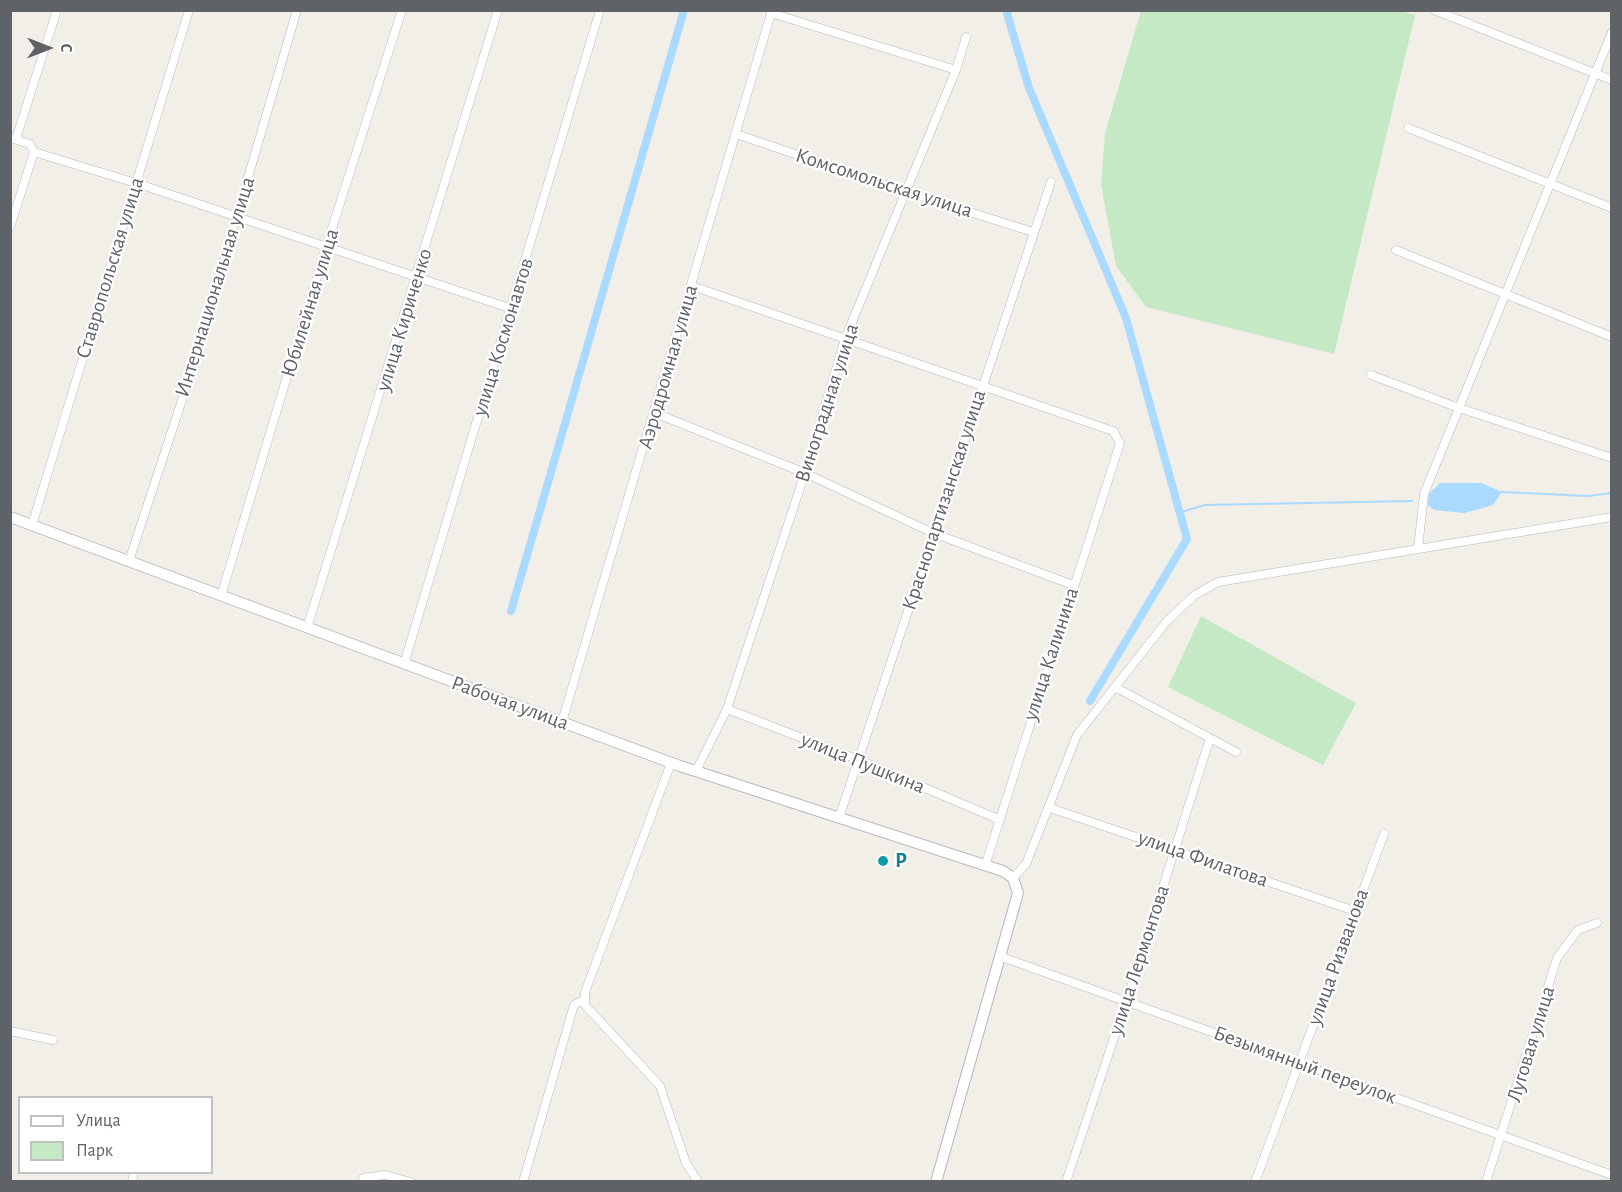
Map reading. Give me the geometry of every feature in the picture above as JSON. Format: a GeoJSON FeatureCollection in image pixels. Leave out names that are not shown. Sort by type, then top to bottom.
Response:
{"type":"FeatureCollection","features":[{"type":"Feature","properties":{"kind":"street"},"geometry":{"type":"LineString","coordinates":[[10,227],[34,152],[30,144],[13,139],[57,10]]}},
{"type":"Feature","properties":{"kind":"street","name":"Ставропольская улица"},"geometry":{"type":"LineString","coordinates":[[32,525],[189,10]]}},
{"type":"Feature","properties":{"kind":"street","name":"Интернациональная улица"},"geometry":{"type":"LineString","coordinates":[[129,561],[190,376],[297,10]]}},
{"type":"Feature","properties":{"kind":"street","name":"Юбилейная улица"},"geometry":{"type":"LineString","coordinates":[[221,596],[326,247],[402,10]]}},
{"type":"Feature","properties":{"kind":"street","name":"улица Кириченко"},"geometry":{"type":"LineString","coordinates":[[307,628],[498,10]]}},
{"type":"Feature","properties":{"kind":"street","name":"улица Космонавтов"},"geometry":{"type":"LineString","coordinates":[[404,664],[600,10]]}},
{"type":"Feature","properties":{"kind":"street"},"geometry":{"type":"LineString","coordinates":[[1434,10],[1611,80]]}},
{"type":"Feature","properties":{"kind":"street"},"geometry":{"type":"LineString","coordinates":[[771,12],[956,69]]}},
{"type":"Feature","properties":{"kind":"street","name":"Аэродромная улица"},"geometry":{"type":"LineString","coordinates":[[562,722],[655,413],[771,12]]}},
{"type":"Feature","properties":{"kind":"street"},"geometry":{"type":"LineString","coordinates":[[1418,549],[1424,494],[1507,296],[1611,32]]}},
{"type":"Feature","properties":{"kind":"street","name":"Виноградная улица"},"geometry":{"type":"LineString","coordinates":[[696,771],[727,709],[805,473],[845,339],[907,192],[956,69],[966,37]]}},
{"type":"Feature","properties":{"kind":"street"},"geometry":{"type":"LineString","coordinates":[[1408,128],[1611,208]]}},
{"type":"Feature","properties":{"kind":"street","name":"Комсомольская улица"},"geometry":{"type":"LineString","coordinates":[[736,134],[1033,232]]}},
{"type":"Feature","properties":{"kind":"street"},"geometry":{"type":"LineString","coordinates":[[34,152],[136,183],[512,309]]}},
{"type":"Feature","properties":{"kind":"street","name":"Краснопартизанская улица"},"geometry":{"type":"LineString","coordinates":[[839,818],[982,383],[1051,182]]}},
{"type":"Feature","properties":{"kind":"street"},"geometry":{"type":"LineString","coordinates":[[1396,250],[1611,337]]}},
{"type":"Feature","properties":{"kind":"street"},"geometry":{"type":"LineString","coordinates":[[692,286],[982,383]]}},
{"type":"Feature","properties":{"kind":"street"},"geometry":{"type":"LineString","coordinates":[[1371,375],[1459,408],[1611,458]]}},
{"type":"Feature","properties":{"kind":"street","name":"улица Калинина"},"geometry":{"type":"LineString","coordinates":[[982,383],[1113,431],[1120,443],[998,819],[985,866]]}},
{"type":"Feature","properties":{"kind":"street"},"geometry":{"type":"LineString","coordinates":[[655,413],[805,473],[933,533],[1073,585]]}},
{"type":"Feature","properties":{"kind":"street"},"geometry":{"type":"LineString","coordinates":[[936,1182],[1018,892],[1013,878],[1026,864],[1077,735],[1167,621],[1195,595],[1218,582],[1611,516]]}},
{"type":"Feature","properties":{"kind":"street","name":"Рабочая улица"},"geometry":{"type":"LineString","coordinates":[[10,518],[671,763],[1003,871],[1013,878]]}},
{"type":"Feature","properties":{"kind":"street"},"geometry":{"type":"LineString","coordinates":[[1115,687],[1236,752]]}},
{"type":"Feature","properties":{"kind":"street","name":"улица Пушкина"},"geometry":{"type":"LineString","coordinates":[[727,709],[859,760],[998,819]]}},
{"type":"Feature","properties":{"kind":"street","name":"улица Лермонтова"},"geometry":{"type":"LineString","coordinates":[[1066,1182],[1210,738]]}},
{"type":"Feature","properties":{"kind":"street"},"geometry":{"type":"LineString","coordinates":[[671,763],[585,995],[585,1005],[660,1086],[686,1163],[698,1182]]}},
{"type":"Feature","properties":{"kind":"street","name":"улица Филатова"},"geometry":{"type":"LineString","coordinates":[[1050,808],[1355,911]]}},
{"type":"Feature","properties":{"kind":"street","name":"улица Ризванова"},"geometry":{"type":"LineString","coordinates":[[1255,1182],[1384,834]]}},
{"type":"Feature","properties":{"kind":"street","name":"Луговая улица"},"geometry":{"type":"LineString","coordinates":[[1486,1182],[1557,958],[1578,930],[1597,924]]}},
{"type":"Feature","properties":{"kind":"street","name":"Безымянный переулок"},"geometry":{"type":"LineString","coordinates":[[999,956],[1127,999],[1502,1137],[1611,1174]]}},
{"type":"Feature","properties":{"kind":"street"},"geometry":{"type":"LineString","coordinates":[[523,1182],[574,1005],[585,995]]}},
{"type":"Feature","properties":{"kind":"street"},"geometry":{"type":"LineString","coordinates":[[10,1031],[53,1040]]}},
{"type":"Feature","properties":{"kind":"street"},"geometry":{"type":"LineString","coordinates":[[362,1182],[363,1178],[385,1175],[411,1182]]}},
{"type":"Feature","properties":{"kind":"green space"},"geometry":{"type":"Polygon","coordinates":[[[1141,11],[1401,11],[1415,15],[1334,354],[1146,307],[1116,266],[1101,184],[1105,133],[1141,11]]]}},
{"type":"Feature","properties":{"kind":"green space"},"geometry":{"type":"Polygon","coordinates":[[[1201,616],[1356,703],[1323,765],[1168,687],[1201,616]]]}},
{"type":"Feature","properties":{"kind":"water"},"geometry":{"type":"Polygon","coordinates":[[[1440,483],[1481,483],[1502,492],[1493,505],[1464,513],[1434,510],[1428,505],[1429,494],[1440,483]]]}},
{"type":"Feature","properties":{"kind":"waterway"},"geometry":{"type":"LineString","coordinates":[[511,611],[684,10]]}},
{"type":"Feature","properties":{"kind":"waterway"},"geometry":{"type":"LineString","coordinates":[[1006,10],[1029,88],[1126,318],[1187,539],[1090,701]]}},
{"type":"Feature","properties":{"kind":"waterway"},"geometry":{"type":"LineString","coordinates":[[1502,492],[1588,496],[1612,493]]}},
{"type":"Feature","properties":{"kind":"waterway"},"geometry":{"type":"LineString","coordinates":[[1181,512],[1205,505],[1412,501]]}},
{"type":"Feature","properties":{"kind":"place","name":"Р"},"geometry":{"type":"Point","coordinates":[883,861]}}]}
